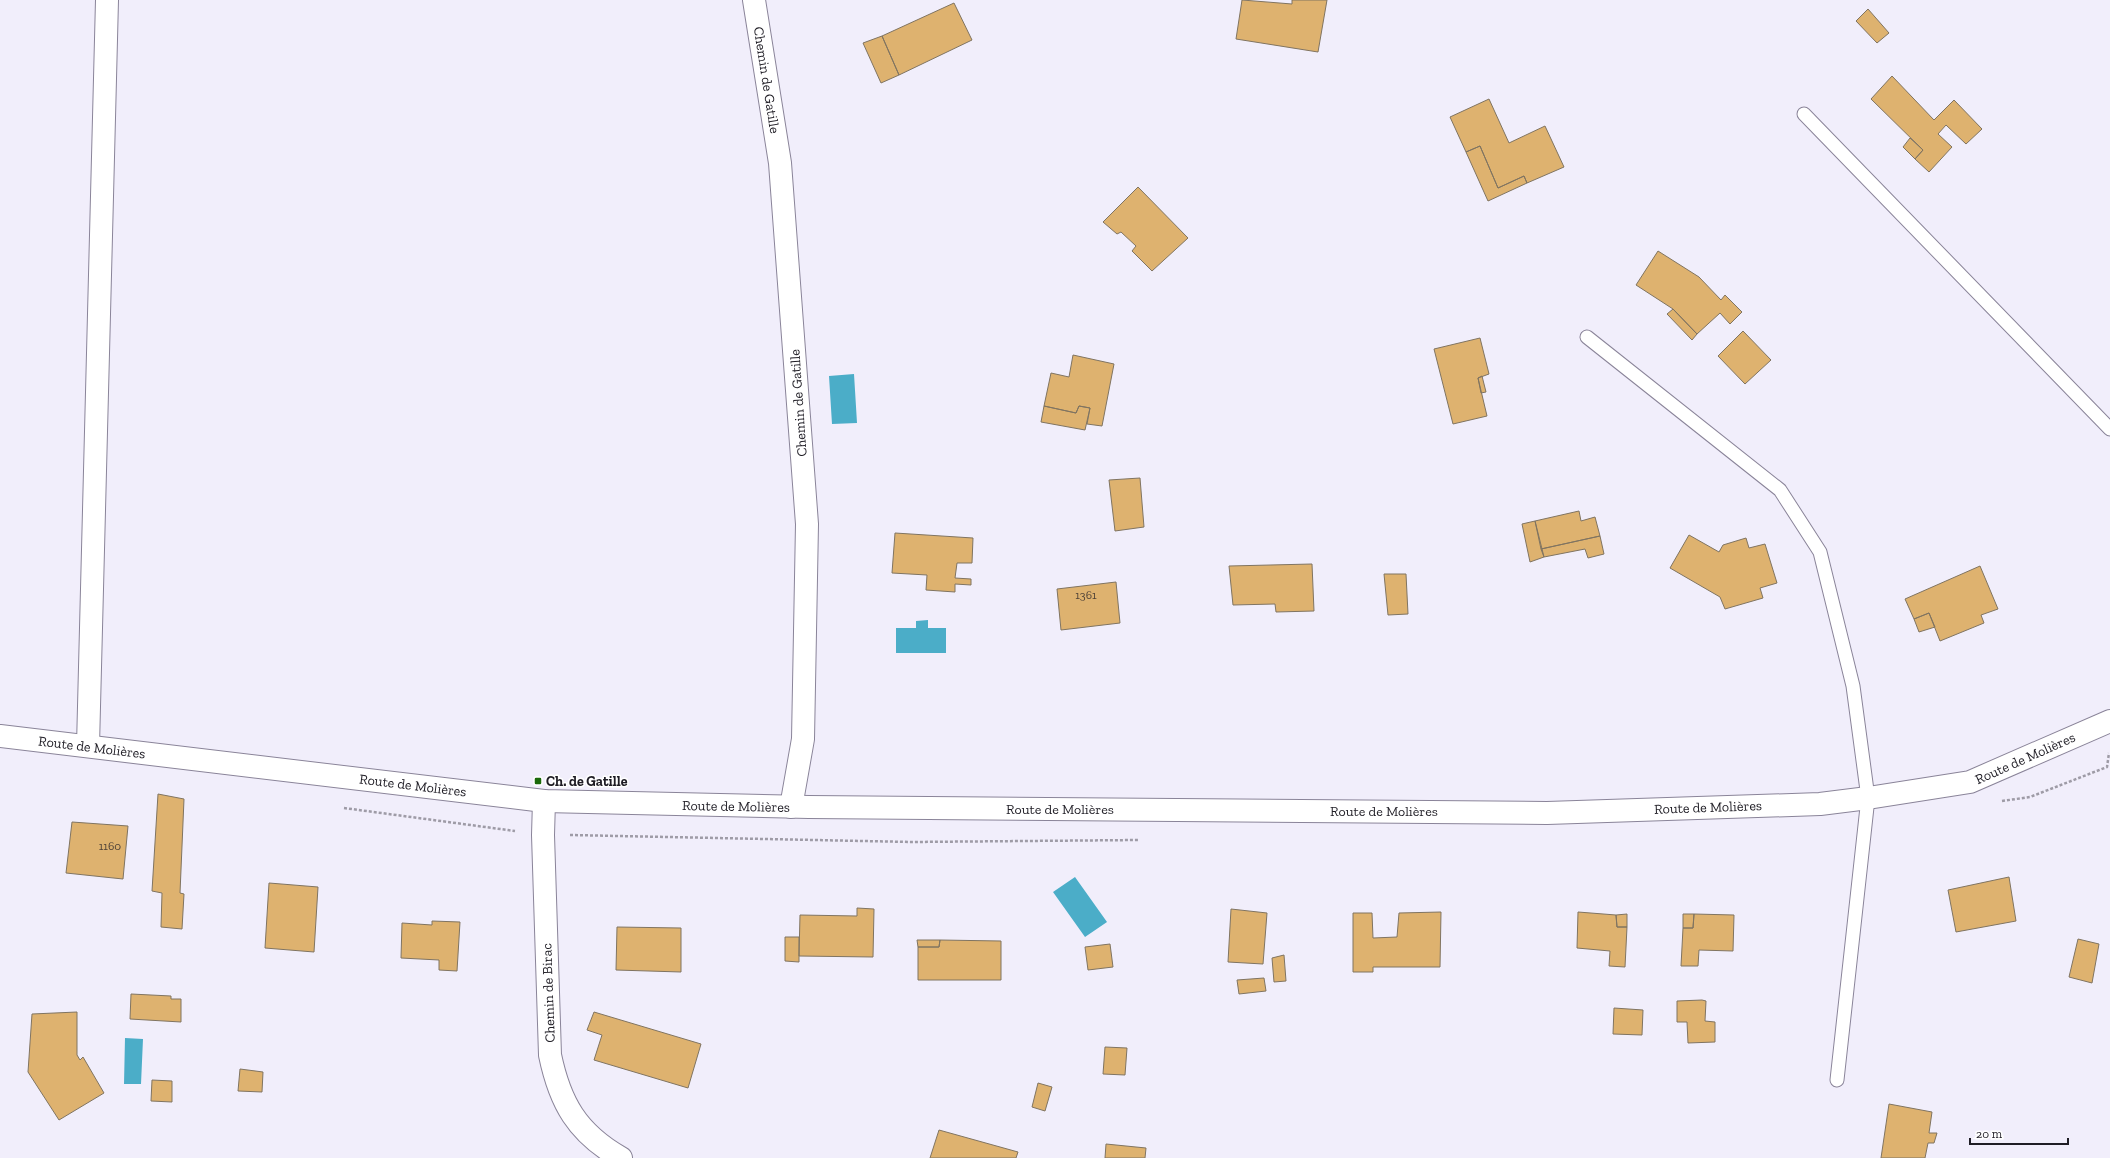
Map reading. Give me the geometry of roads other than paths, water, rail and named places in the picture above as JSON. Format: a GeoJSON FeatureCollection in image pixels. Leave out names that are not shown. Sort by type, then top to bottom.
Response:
{"type":"FeatureCollection","features":[{"type":"Feature","properties":{"kind":"main road"},"geometry":{"type":"LineString","coordinates":[[88,746],[107,0]]}},
{"type":"Feature","properties":{"kind":"main road","name":"Chemin de Gatille"},"geometry":{"type":"LineString","coordinates":[[754,0],[780,163],[807,524],[803,739],[791,807]]}},
{"type":"Feature","properties":{"kind":"main road","name":"Route de Molières"},"geometry":{"type":"LineString","coordinates":[[0,736],[544,801],[791,807],[1547,813],[1820,804],[1970,782],[2110,721]]}},
{"type":"Feature","properties":{"kind":"main road"},"geometry":{"type":"LineString","coordinates":[[0,736],[0,743]]}},
{"type":"Feature","properties":{"kind":"main road","name":"Chemin de Birac"},"geometry":{"type":"LineString","coordinates":[[544,801],[548,1025],[551,1062],[556,1083],[568,1109],[582,1128],[605,1149],[621,1158]]}},
{"type":"Feature","properties":{"kind":"lane"},"geometry":{"type":"LineString","coordinates":[[1804,114],[2110,429]]}},
{"type":"Feature","properties":{"kind":"lane"},"geometry":{"type":"LineString","coordinates":[[1587,337],[1780,490],[1820,552],[1853,686],[1868,798],[1837,1080]]}},
{"type":"Feature","properties":{"kind":"water"},"geometry":{"type":"Polygon","coordinates":[[[854,374],[857,423],[832,424],[829,376],[854,374]]]}},
{"type":"Feature","properties":{"kind":"water"},"geometry":{"type":"Polygon","coordinates":[[[928,620],[928,628],[946,628],[946,653],[896,653],[896,628],[916,628],[916,621],[928,620]]]}},
{"type":"Feature","properties":{"kind":"water"},"geometry":{"type":"Polygon","coordinates":[[[1075,877],[1107,922],[1085,937],[1053,892],[1075,877]]]}},
{"type":"Feature","properties":{"kind":"water"},"geometry":{"type":"Polygon","coordinates":[[[125,1038],[143,1039],[141,1084],[124,1084],[125,1038]]]}},
{"type":"Feature","properties":{"kind":"place","name":"Ch. de Gatille"},"geometry":{"type":"Point","coordinates":[538,781]}}]}
